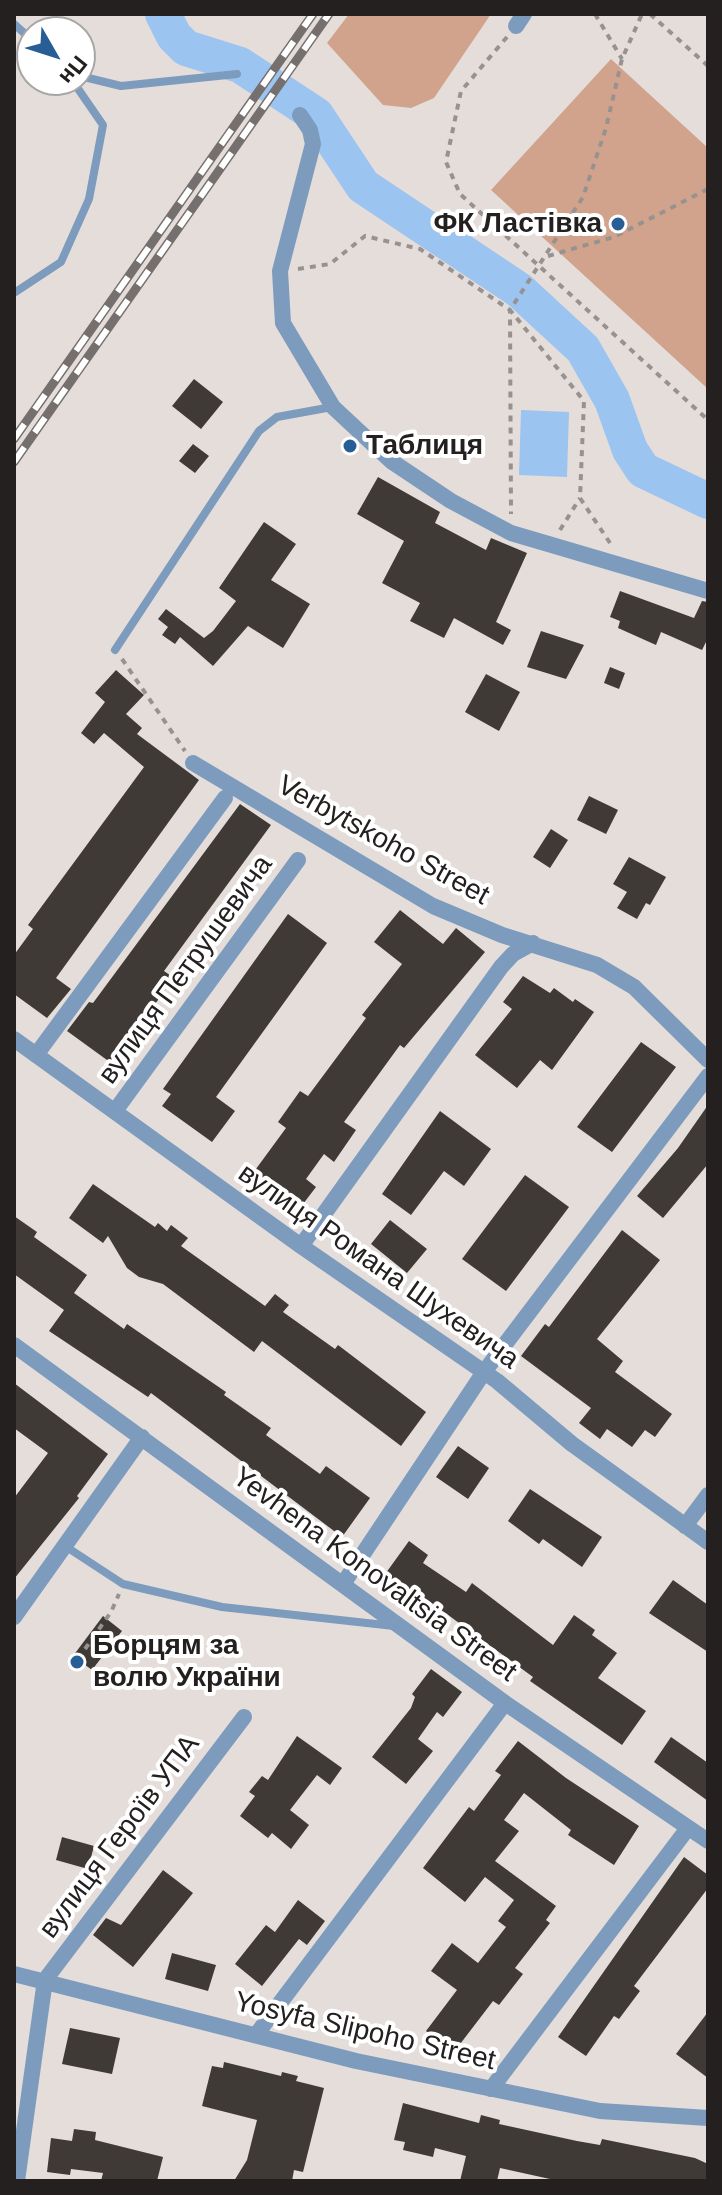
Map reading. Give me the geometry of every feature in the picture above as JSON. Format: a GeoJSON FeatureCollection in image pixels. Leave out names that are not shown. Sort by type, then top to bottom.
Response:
{"type":"FeatureCollection","features":[{"type":"Feature","properties":{"kind":"street"},"geometry":{"type":"LineString","coordinates":[[300,115],[310,130],[313,144],[280,271],[283,323],[333,407],[391,461],[451,501],[511,533],[708,591]]}},
{"type":"Feature","properties":{"kind":"street","name":"Verbytskoho Street"},"geometry":{"type":"LineString","coordinates":[[193,763],[433,906],[502,935],[597,965],[634,987],[708,1060]]}},
{"type":"Feature","properties":{"kind":"street"},"geometry":{"type":"LineString","coordinates":[[36,1055],[225,798]]}},
{"type":"Feature","properties":{"kind":"street","name":"вулиця Петрушевича"},"geometry":{"type":"LineString","coordinates":[[115,1111],[298,860]]}},
{"type":"Feature","properties":{"kind":"street"},"geometry":{"type":"LineString","coordinates":[[301,1246],[501,967],[513,954],[533,943]]}},
{"type":"Feature","properties":{"kind":"street","name":"вулиця Романа Шухевича"},"geometry":{"type":"LineString","coordinates":[[14,1039],[301,1246],[484,1372],[572,1444],[708,1542]]}},
{"type":"Feature","properties":{"kind":"street"},"geometry":{"type":"LineString","coordinates":[[343,1584],[484,1372],[708,1076]]}},
{"type":"Feature","properties":{"kind":"street","name":"Yevhena Konovaltsia Street"},"geometry":{"type":"LineString","coordinates":[[14,1345],[505,1703],[708,1841]]}},
{"type":"Feature","properties":{"kind":"street"},"geometry":{"type":"LineString","coordinates":[[14,1617],[142,1437]]}},
{"type":"Feature","properties":{"kind":"street"},"geometry":{"type":"LineString","coordinates":[[685,1526],[708,1495]]}},
{"type":"Feature","properties":{"kind":"street"},"geometry":{"type":"LineString","coordinates":[[256,2035],[505,1703]]}},
{"type":"Feature","properties":{"kind":"street","name":"вулиця Героїв УПА"},"geometry":{"type":"LineString","coordinates":[[17,2181],[45,1980],[244,1717]]}},
{"type":"Feature","properties":{"kind":"street"},"geometry":{"type":"LineString","coordinates":[[491,2089],[688,1828]]}},
{"type":"Feature","properties":{"kind":"street","name":"Yosyfa Slipoho Street"},"geometry":{"type":"LineString","coordinates":[[14,1974],[356,2061],[600,2111],[708,2118]]}},
{"type":"Feature","properties":{"kind":"lane"},"geometry":{"type":"LineString","coordinates":[[96,80],[121,86],[237,74]]}},
{"type":"Feature","properties":{"kind":"lane"},"geometry":{"type":"LineString","coordinates":[[14,293],[61,262],[89,199],[103,125],[83,96]]}},
{"type":"Feature","properties":{"kind":"lane"},"geometry":{"type":"LineString","coordinates":[[115,650],[259,431],[277,417],[333,407]]}},
{"type":"Feature","properties":{"kind":"lane"},"geometry":{"type":"LineString","coordinates":[[65,1546],[123,1584],[222,1607],[403,1627]]}},
{"type":"Feature","properties":{"kind":"path"},"geometry":{"type":"LineString","coordinates":[[595,14],[622,59]]}},
{"type":"Feature","properties":{"kind":"path"},"geometry":{"type":"LineString","coordinates":[[511,533],[510,310],[583,197],[606,128],[622,59],[642,14]]}},
{"type":"Feature","properties":{"kind":"path"},"geometry":{"type":"LineString","coordinates":[[650,14],[708,66]]}},
{"type":"Feature","properties":{"kind":"path"},"geometry":{"type":"LineString","coordinates":[[520,20],[461,91],[446,162],[460,194],[708,420]]}},
{"type":"Feature","properties":{"kind":"path"},"geometry":{"type":"LineString","coordinates":[[546,257],[614,237],[708,189]]}},
{"type":"Feature","properties":{"kind":"path"},"geometry":{"type":"LineString","coordinates":[[280,271],[330,264],[365,236],[420,249],[510,310],[584,401],[580,498],[551,544]]}},
{"type":"Feature","properties":{"kind":"path"},"geometry":{"type":"LineString","coordinates":[[580,498],[625,565]]}},
{"type":"Feature","properties":{"kind":"path"},"geometry":{"type":"LineString","coordinates":[[115,650],[193,763]]}},
{"type":"Feature","properties":{"kind":"path"},"geometry":{"type":"LineString","coordinates":[[85,1649],[111,1612]]}},
{"type":"Feature","properties":{"kind":"shaded area"},"geometry":{"type":"Polygon","coordinates":[[[349,14],[491,14],[434,98],[411,108],[383,105],[327,43],[349,14]]]}},
{"type":"Feature","properties":{"kind":"shaded area","name":"ФК Ластівка"},"geometry":{"type":"Polygon","coordinates":[[[611,59],[708,148],[708,389],[491,190],[611,59]]]}},
{"type":"Feature","properties":{"kind":"water"},"geometry":{"type":"Polygon","coordinates":[[[521,410],[569,412],[567,477],[519,475],[521,410]]]}},
{"type":"Feature","properties":{"kind":"building"},"geometry":{"type":"Polygon","coordinates":[[[194,379],[223,402],[201,429],[172,406],[194,379]]]}},
{"type":"Feature","properties":{"kind":"building"},"geometry":{"type":"Polygon","coordinates":[[[193,444],[209,456],[195,473],[179,461],[193,444]]]}},
{"type":"Feature","properties":{"kind":"building"},"geometry":{"type":"Polygon","coordinates":[[[378,477],[440,512],[435,523],[486,550],[491,538],[527,553],[496,622],[511,630],[503,645],[454,618],[444,638],[410,621],[420,603],[382,583],[404,541],[357,514],[378,477]]]}},
{"type":"Feature","properties":{"kind":"building"},"geometry":{"type":"Polygon","coordinates":[[[264,522],[296,544],[271,580],[310,604],[283,648],[248,626],[213,666],[180,637],[175,644],[162,635],[168,627],[158,619],[166,609],[204,638],[213,631],[236,601],[219,588],[264,522]]]}},
{"type":"Feature","properties":{"kind":"building"},"geometry":{"type":"Polygon","coordinates":[[[620,591],[694,618],[702,601],[708,602],[708,638],[702,650],[661,632],[656,645],[618,628],[620,621],[610,617],[620,591]]]}},
{"type":"Feature","properties":{"kind":"building"},"geometry":{"type":"Polygon","coordinates":[[[541,631],[584,645],[566,679],[527,667],[541,631]]]}},
{"type":"Feature","properties":{"kind":"building"},"geometry":{"type":"Polygon","coordinates":[[[610,667],[625,673],[619,689],[604,683],[610,667]]]}},
{"type":"Feature","properties":{"kind":"building"},"geometry":{"type":"Polygon","coordinates":[[[116,670],[144,695],[126,714],[142,728],[137,734],[199,780],[56,978],[71,989],[47,1018],[14,994],[14,955],[33,929],[28,925],[144,767],[104,733],[94,744],[81,733],[105,702],[95,693],[116,670]]]}},
{"type":"Feature","properties":{"kind":"building"},"geometry":{"type":"Polygon","coordinates":[[[486,674],[520,692],[499,731],[465,712],[486,674]]]}},
{"type":"Feature","properties":{"kind":"building"},"geometry":{"type":"Polygon","coordinates":[[[589,796],[618,810],[606,834],[577,820],[589,796]]]}},
{"type":"Feature","properties":{"kind":"building"},"geometry":{"type":"Polygon","coordinates":[[[240,804],[271,825],[164,971],[174,978],[134,1033],[140,1038],[118,1068],[67,1031],[89,1002],[93,1003],[240,804]]]}},
{"type":"Feature","properties":{"kind":"building"},"geometry":{"type":"Polygon","coordinates":[[[551,829],[568,840],[550,868],[533,857],[551,829]]]}},
{"type":"Feature","properties":{"kind":"building"},"geometry":{"type":"Polygon","coordinates":[[[629,857],[666,877],[650,905],[646,903],[637,919],[617,908],[627,892],[613,884],[629,857]]]}},
{"type":"Feature","properties":{"kind":"building"},"geometry":{"type":"Polygon","coordinates":[[[400,910],[443,944],[456,928],[485,952],[404,1048],[400,1045],[344,1122],[356,1130],[334,1162],[324,1154],[306,1179],[316,1187],[300,1208],[253,1173],[286,1128],[278,1122],[300,1091],[308,1096],[366,1018],[362,1015],[402,964],[374,942],[400,910]]]}},
{"type":"Feature","properties":{"kind":"building"},"geometry":{"type":"Polygon","coordinates":[[[288,914],[327,943],[216,1097],[235,1111],[212,1142],[162,1106],[171,1094],[163,1089],[288,914]]]}},
{"type":"Feature","properties":{"kind":"building"},"geometry":{"type":"Polygon","coordinates":[[[523,976],[550,993],[554,988],[594,1012],[552,1070],[540,1060],[517,1088],[475,1055],[512,1009],[503,1002],[523,976]]]}},
{"type":"Feature","properties":{"kind":"building"},"geometry":{"type":"Polygon","coordinates":[[[641,1042],[676,1067],[612,1152],[577,1127],[641,1042]]]}},
{"type":"Feature","properties":{"kind":"building"},"geometry":{"type":"Polygon","coordinates":[[[708,1105],[708,1164],[663,1218],[637,1196],[678,1148],[708,1105]]]}},
{"type":"Feature","properties":{"kind":"building"},"geometry":{"type":"Polygon","coordinates":[[[440,1111],[491,1149],[464,1186],[444,1171],[411,1215],[382,1194],[440,1111]]]}},
{"type":"Feature","properties":{"kind":"building"},"geometry":{"type":"Polygon","coordinates":[[[525,1175],[569,1207],[506,1291],[462,1259],[525,1175]]]}},
{"type":"Feature","properties":{"kind":"building"},"geometry":{"type":"Polygon","coordinates":[[[93,1184],[155,1227],[158,1223],[167,1231],[171,1225],[188,1238],[181,1246],[265,1306],[275,1294],[289,1305],[283,1312],[335,1349],[338,1345],[426,1412],[401,1446],[262,1341],[254,1352],[163,1284],[139,1277],[127,1268],[108,1236],[103,1243],[69,1218],[93,1184]]]}},
{"type":"Feature","properties":{"kind":"building"},"geometry":{"type":"Polygon","coordinates":[[[14,1216],[37,1232],[34,1237],[87,1275],[74,1293],[124,1329],[127,1324],[226,1392],[224,1395],[271,1428],[266,1435],[320,1474],[326,1466],[370,1498],[342,1537],[151,1393],[148,1397],[49,1331],[64,1310],[14,1274],[14,1216]]]}},
{"type":"Feature","properties":{"kind":"building"},"geometry":{"type":"Polygon","coordinates":[[[390,1220],[427,1249],[407,1273],[371,1244],[390,1220]]]}},
{"type":"Feature","properties":{"kind":"building"},"geometry":{"type":"Polygon","coordinates":[[[622,1230],[660,1260],[597,1339],[623,1361],[615,1372],[672,1414],[655,1437],[645,1430],[632,1447],[607,1429],[600,1439],[579,1423],[591,1408],[521,1356],[545,1324],[549,1327],[622,1230]]]}},
{"type":"Feature","properties":{"kind":"building"},"geometry":{"type":"Polygon","coordinates":[[[14,1383],[108,1454],[77,1496],[79,1498],[14,1579],[14,1498],[48,1453],[14,1428],[14,1383]]]}},
{"type":"Feature","properties":{"kind":"building"},"geometry":{"type":"Polygon","coordinates":[[[458,1446],[489,1468],[468,1499],[436,1477],[458,1446]]]}},
{"type":"Feature","properties":{"kind":"building"},"geometry":{"type":"Polygon","coordinates":[[[530,1489],[602,1537],[582,1567],[543,1539],[539,1544],[508,1521],[530,1489]]]}},
{"type":"Feature","properties":{"kind":"building"},"geometry":{"type":"Polygon","coordinates":[[[409,1541],[428,1555],[423,1563],[466,1592],[472,1583],[553,1645],[574,1615],[595,1630],[592,1635],[617,1653],[598,1678],[646,1711],[622,1745],[530,1681],[533,1677],[418,1593],[414,1598],[383,1577],[409,1541]]]}},
{"type":"Feature","properties":{"kind":"building"},"geometry":{"type":"Polygon","coordinates":[[[673,1580],[708,1605],[708,1652],[649,1613],[673,1580]]]}},
{"type":"Feature","properties":{"kind":"building"},"geometry":{"type":"Polygon","coordinates":[[[103,1616],[122,1631],[92,1670],[73,1656],[103,1616]]]}},
{"type":"Feature","properties":{"kind":"building"},"geometry":{"type":"Polygon","coordinates":[[[431,1669],[462,1692],[443,1717],[437,1712],[418,1739],[433,1751],[406,1784],[372,1757],[411,1708],[415,1697],[412,1694],[431,1669]]]}},
{"type":"Feature","properties":{"kind":"building"},"geometry":{"type":"Polygon","coordinates":[[[297,1736],[342,1768],[330,1785],[317,1775],[290,1810],[309,1825],[291,1849],[272,1833],[268,1838],[240,1816],[255,1796],[249,1792],[262,1776],[268,1780],[297,1736]]]}},
{"type":"Feature","properties":{"kind":"building"},"geometry":{"type":"Polygon","coordinates":[[[671,1737],[708,1763],[708,1801],[654,1762],[671,1737]]]}},
{"type":"Feature","properties":{"kind":"building"},"geometry":{"type":"Polygon","coordinates":[[[518,1741],[566,1778],[639,1826],[614,1865],[568,1835],[571,1830],[524,1793],[504,1820],[519,1831],[495,1861],[556,1906],[546,1920],[550,1923],[515,1968],[523,1974],[499,2005],[493,2001],[454,2052],[426,2031],[457,1990],[431,1971],[452,1943],[478,1963],[506,1927],[498,1921],[514,1900],[485,1877],[465,1902],[423,1868],[469,1807],[474,1811],[501,1775],[495,1771],[518,1741]]]}},
{"type":"Feature","properties":{"kind":"building"},"geometry":{"type":"Polygon","coordinates":[[[62,1837],[94,1846],[88,1869],[56,1860],[62,1837]]]}},
{"type":"Feature","properties":{"kind":"building"},"geometry":{"type":"Polygon","coordinates":[[[684,1857],[708,1875],[708,1888],[634,1986],[640,1991],[619,2019],[614,2016],[586,2056],[558,2037],[684,1857]]]}},
{"type":"Feature","properties":{"kind":"building"},"geometry":{"type":"Polygon","coordinates":[[[163,1870],[193,1893],[133,1967],[93,1935],[106,1918],[121,1925],[163,1870]]]}},
{"type":"Feature","properties":{"kind":"building"},"geometry":{"type":"Polygon","coordinates":[[[298,1900],[325,1921],[307,1945],[299,1939],[262,1986],[235,1964],[266,1925],[275,1932],[298,1900]]]}},
{"type":"Feature","properties":{"kind":"building"},"geometry":{"type":"Polygon","coordinates":[[[172,1953],[216,1965],[208,1991],[165,1979],[172,1953]]]}},
{"type":"Feature","properties":{"kind":"building"},"geometry":{"type":"Polygon","coordinates":[[[708,2012],[708,2078],[676,2054],[708,2012]]]}},
{"type":"Feature","properties":{"kind":"building"},"geometry":{"type":"Polygon","coordinates":[[[70,2028],[120,2038],[112,2074],[62,2064],[70,2028]]]}},
{"type":"Feature","properties":{"kind":"building"},"geometry":{"type":"Polygon","coordinates":[[[224,2062],[281,2076],[282,2072],[298,2076],[296,2081],[324,2088],[303,2172],[294,2170],[292,2181],[234,2181],[247,2160],[257,2120],[202,2106],[212,2066],[223,2068],[224,2062]]]}},
{"type":"Feature","properties":{"kind":"building"},"geometry":{"type":"Polygon","coordinates":[[[403,2103],[479,2123],[481,2115],[500,2120],[499,2124],[577,2141],[600,2145],[602,2139],[695,2158],[708,2164],[708,2181],[559,2181],[500,2168],[497,2181],[460,2181],[466,2156],[435,2148],[433,2157],[403,2150],[405,2142],[394,2140],[403,2103]]]}},
{"type":"Feature","properties":{"kind":"building"},"geometry":{"type":"Polygon","coordinates":[[[74,2129],[96,2132],[95,2140],[163,2157],[157,2181],[101,2181],[103,2173],[71,2169],[70,2175],[47,2172],[51,2138],[72,2141],[74,2129]]]}},
{"type":"Feature","properties":{"kind":"waterway"},"geometry":{"type":"LineString","coordinates":[[163,14],[174,36],[186,48],[240,65],[316,115],[363,186],[519,290],[583,349],[612,400],[630,450],[643,470],[708,501]]}},
{"type":"Feature","properties":{"kind":"railway"},"geometry":{"type":"LineString","coordinates":[[14,439],[313,14]]}},
{"type":"Feature","properties":{"kind":"railway"},"geometry":{"type":"LineString","coordinates":[[14,462],[329,14]]}},
{"type":"Feature","properties":{"kind":"place","name":"ФК Ластівка"},"geometry":{"type":"Point","coordinates":[618,224]}},
{"type":"Feature","properties":{"kind":"place","name":"Таблиця"},"geometry":{"type":"Point","coordinates":[350,446]}},
{"type":"Feature","properties":{"kind":"place","name":"Борцям за волю України"},"geometry":{"type":"Point","coordinates":[77,1662]}}]}
